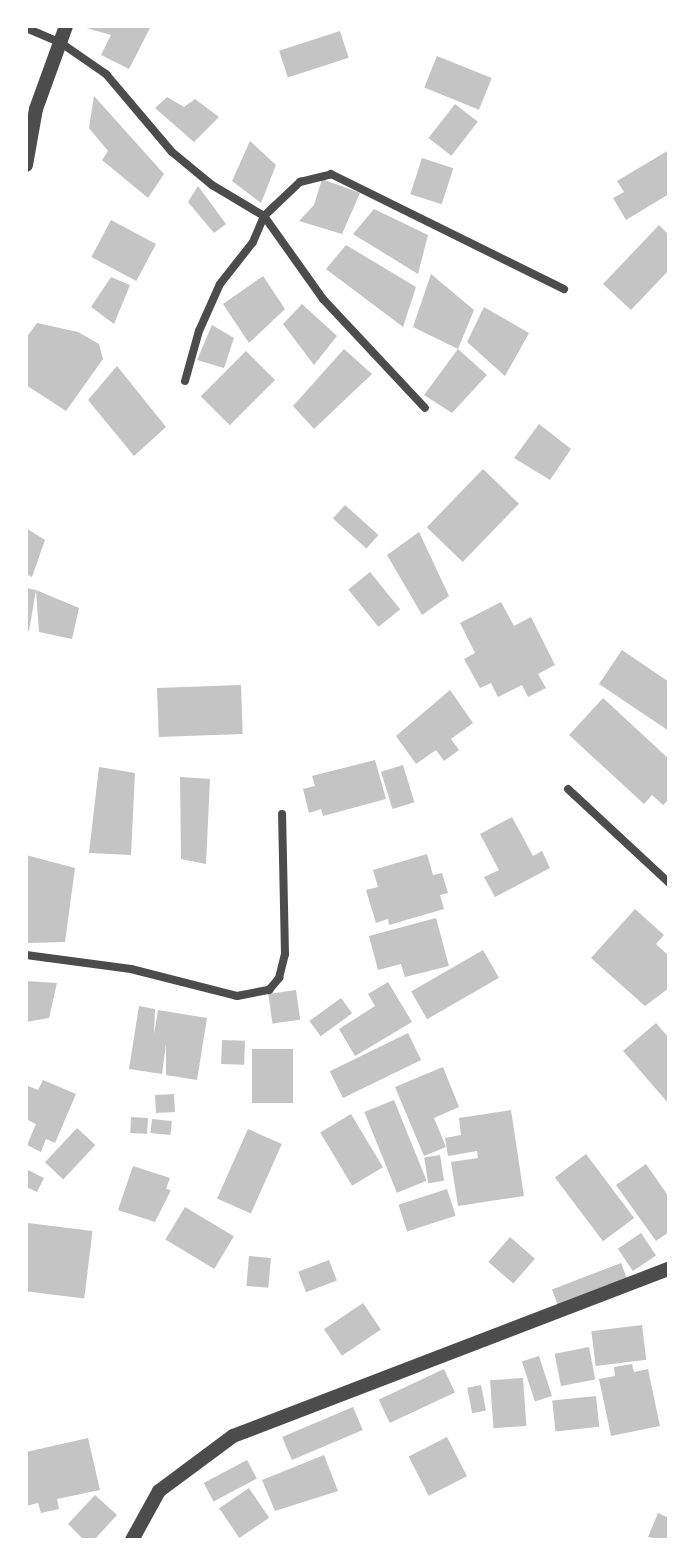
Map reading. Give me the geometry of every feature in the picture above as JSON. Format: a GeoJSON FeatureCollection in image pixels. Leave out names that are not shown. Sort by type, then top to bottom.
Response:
{"type":"FeatureCollection","features":[{"type":"Feature","properties":{"kind":"street"},"geometry":{"type":"LineString","coordinates":[[26,165],[36,109],[66,26]]}},
{"type":"Feature","properties":{"kind":"street"},"geometry":{"type":"LineString","coordinates":[[26,28],[61,43],[106,74],[182,160],[264,216],[323,299],[425,408]]}},
{"type":"Feature","properties":{"kind":"street"},"geometry":{"type":"LineString","coordinates":[[185,381],[199,331],[220,284],[253,242],[264,216],[300,182],[331,174],[564,289]]}},
{"type":"Feature","properties":{"kind":"street"},"geometry":{"type":"LineString","coordinates":[[568,789],[669,883]]}},
{"type":"Feature","properties":{"kind":"street"},"geometry":{"type":"LineString","coordinates":[[26,955],[131,969],[237,996],[269,990],[279,978],[285,954],[282,814]]}},
{"type":"Feature","properties":{"kind":"street"},"geometry":{"type":"LineString","coordinates":[[132,1540],[159,1491],[233,1436],[669,1269]]}},
{"type":"Feature","properties":{"kind":"building"},"geometry":{"type":"Polygon","coordinates":[[[151,26],[129,69],[101,55],[111,35],[83,27],[151,26]]]}},
{"type":"Feature","properties":{"kind":"building"},"geometry":{"type":"Polygon","coordinates":[[[340,31],[349,58],[288,77],[279,51],[340,31]]]}},
{"type":"Feature","properties":{"kind":"building"},"geometry":{"type":"Polygon","coordinates":[[[437,56],[492,78],[479,110],[424,88],[437,56]]]}},
{"type":"Feature","properties":{"kind":"building"},"geometry":{"type":"Polygon","coordinates":[[[94,96],[164,174],[148,198],[102,160],[108,151],[89,128],[94,96]]]}},
{"type":"Feature","properties":{"kind":"building"},"geometry":{"type":"Polygon","coordinates":[[[167,97],[184,107],[195,99],[219,117],[194,142],[155,108],[167,97]]]}},
{"type":"Feature","properties":{"kind":"building"},"geometry":{"type":"Polygon","coordinates":[[[455,104],[478,122],[451,156],[429,138],[455,104]]]}},
{"type":"Feature","properties":{"kind":"building"},"geometry":{"type":"Polygon","coordinates":[[[250,141],[276,165],[261,203],[232,181],[250,141]]]}},
{"type":"Feature","properties":{"kind":"building"},"geometry":{"type":"Polygon","coordinates":[[[669,150],[669,194],[626,220],[613,198],[624,192],[617,181],[669,150]]]}},
{"type":"Feature","properties":{"kind":"building"},"geometry":{"type":"Polygon","coordinates":[[[422,158],[453,168],[442,204],[410,194],[422,158]]]}},
{"type":"Feature","properties":{"kind":"building"},"geometry":{"type":"Polygon","coordinates":[[[322,179],[360,193],[342,234],[299,221],[314,205],[322,179]]]}},
{"type":"Feature","properties":{"kind":"building"},"geometry":{"type":"Polygon","coordinates":[[[198,186],[226,224],[214,233],[188,202],[198,186]]]}},
{"type":"Feature","properties":{"kind":"building"},"geometry":{"type":"Polygon","coordinates":[[[374,209],[428,235],[418,274],[353,234],[374,209]]]}},
{"type":"Feature","properties":{"kind":"building"},"geometry":{"type":"Polygon","coordinates":[[[111,220],[156,244],[136,281],[91,257],[111,220]]]}},
{"type":"Feature","properties":{"kind":"building"},"geometry":{"type":"Polygon","coordinates":[[[659,225],[669,235],[669,270],[631,310],[603,284],[659,225]]]}},
{"type":"Feature","properties":{"kind":"building"},"geometry":{"type":"Polygon","coordinates":[[[346,245],[416,287],[403,327],[326,269],[346,245]]]}},
{"type":"Feature","properties":{"kind":"building"},"geometry":{"type":"Polygon","coordinates":[[[431,274],[474,310],[458,349],[413,327],[431,274]]]}},
{"type":"Feature","properties":{"kind":"building"},"geometry":{"type":"Polygon","coordinates":[[[263,276],[285,309],[249,343],[223,304],[263,276]]]}},
{"type":"Feature","properties":{"kind":"building"},"geometry":{"type":"Polygon","coordinates":[[[111,277],[130,285],[114,324],[91,307],[111,277]]]}},
{"type":"Feature","properties":{"kind":"building"},"geometry":{"type":"Polygon","coordinates":[[[302,304],[337,336],[314,365],[283,324],[302,304]]]}},
{"type":"Feature","properties":{"kind":"building"},"geometry":{"type":"Polygon","coordinates":[[[484,307],[529,333],[505,376],[467,342],[484,307]]]}},
{"type":"Feature","properties":{"kind":"building"},"geometry":{"type":"Polygon","coordinates":[[[37,323],[78,332],[99,344],[103,359],[66,411],[26,385],[26,338],[37,323]]]}},
{"type":"Feature","properties":{"kind":"building"},"geometry":{"type":"Polygon","coordinates":[[[212,325],[234,338],[224,368],[197,360],[212,325]]]}},
{"type":"Feature","properties":{"kind":"building"},"geometry":{"type":"Polygon","coordinates":[[[344,349],[372,374],[314,429],[293,406],[344,349]]]}},
{"type":"Feature","properties":{"kind":"building"},"geometry":{"type":"Polygon","coordinates":[[[458,349],[487,375],[452,413],[424,395],[458,349]]]}},
{"type":"Feature","properties":{"kind":"building"},"geometry":{"type":"Polygon","coordinates":[[[246,351],[275,380],[230,425],[201,396],[246,351]]]}},
{"type":"Feature","properties":{"kind":"building"},"geometry":{"type":"Polygon","coordinates":[[[117,366],[166,427],[134,456],[88,400],[117,366]]]}},
{"type":"Feature","properties":{"kind":"building"},"geometry":{"type":"Polygon","coordinates":[[[539,424],[571,449],[550,480],[514,458],[539,424]]]}},
{"type":"Feature","properties":{"kind":"building"},"geometry":{"type":"Polygon","coordinates":[[[483,469],[519,504],[463,562],[427,527],[483,469]]]}},
{"type":"Feature","properties":{"kind":"building"},"geometry":{"type":"Polygon","coordinates":[[[345,505],[378,535],[366,548],[333,518],[345,505]]]}},
{"type":"Feature","properties":{"kind":"building"},"geometry":{"type":"Polygon","coordinates":[[[26,528],[45,540],[32,577],[26,574],[26,528]]]}},
{"type":"Feature","properties":{"kind":"building"},"geometry":{"type":"Polygon","coordinates":[[[419,532],[449,596],[422,615],[387,555],[419,532]]]}},
{"type":"Feature","properties":{"kind":"building"},"geometry":{"type":"Polygon","coordinates":[[[370,572],[400,609],[378,627],[348,590],[370,572]]]}},
{"type":"Feature","properties":{"kind":"building"},"geometry":{"type":"Polygon","coordinates":[[[26,588],[36,590],[29,631],[26,630],[26,588]]]}},
{"type":"Feature","properties":{"kind":"building"},"geometry":{"type":"Polygon","coordinates":[[[36,590],[79,608],[72,639],[39,632],[36,590]]]}},
{"type":"Feature","properties":{"kind":"building"},"geometry":{"type":"Polygon","coordinates":[[[501,602],[514,626],[531,617],[555,665],[538,674],[546,688],[528,697],[522,685],[498,697],[491,683],[480,688],[464,659],[475,653],[460,623],[501,602]]]}},
{"type":"Feature","properties":{"kind":"building"},"geometry":{"type":"Polygon","coordinates":[[[622,650],[669,682],[669,731],[599,684],[622,650]]]}},
{"type":"Feature","properties":{"kind":"building"},"geometry":{"type":"Polygon","coordinates":[[[241,685],[243,734],[159,737],[157,688],[241,685]]]}},
{"type":"Feature","properties":{"kind":"building"},"geometry":{"type":"Polygon","coordinates":[[[450,690],[473,723],[451,739],[459,750],[444,761],[436,750],[416,764],[396,736],[450,690]]]}},
{"type":"Feature","properties":{"kind":"building"},"geometry":{"type":"Polygon","coordinates":[[[603,698],[669,759],[669,799],[663,805],[652,795],[644,804],[569,735],[603,698]]]}},
{"type":"Feature","properties":{"kind":"building"},"geometry":{"type":"Polygon","coordinates":[[[375,760],[386,799],[323,816],[321,809],[309,813],[303,789],[315,786],[312,776],[375,760]]]}},
{"type":"Feature","properties":{"kind":"building"},"geometry":{"type":"Polygon","coordinates":[[[403,765],[414,802],[392,809],[381,772],[403,765]]]}},
{"type":"Feature","properties":{"kind":"building"},"geometry":{"type":"Polygon","coordinates":[[[99,767],[135,773],[131,855],[89,853],[99,767]]]}},
{"type":"Feature","properties":{"kind":"building"},"geometry":{"type":"Polygon","coordinates":[[[180,777],[210,779],[206,864],[181,859],[180,777]]]}},
{"type":"Feature","properties":{"kind":"building"},"geometry":{"type":"Polygon","coordinates":[[[512,817],[533,856],[542,851],[550,868],[495,897],[484,877],[499,870],[480,834],[512,817]]]}},
{"type":"Feature","properties":{"kind":"building"},"geometry":{"type":"Polygon","coordinates":[[[427,854],[433,875],[442,873],[448,893],[440,895],[444,909],[389,925],[388,919],[376,923],[366,890],[378,887],[373,870],[427,854]]]}},
{"type":"Feature","properties":{"kind":"building"},"geometry":{"type":"Polygon","coordinates":[[[26,855],[75,868],[65,942],[26,943],[26,855]]]}},
{"type":"Feature","properties":{"kind":"building"},"geometry":{"type":"Polygon","coordinates":[[[635,909],[664,935],[656,944],[669,956],[669,988],[645,1006],[591,958],[635,909]]]}},
{"type":"Feature","properties":{"kind":"building"},"geometry":{"type":"Polygon","coordinates":[[[436,918],[449,966],[405,977],[401,964],[378,970],[369,936],[436,918]]]}},
{"type":"Feature","properties":{"kind":"building"},"geometry":{"type":"Polygon","coordinates":[[[483,950],[499,978],[427,1019],[411,992],[483,950]]]}},
{"type":"Feature","properties":{"kind":"building"},"geometry":{"type":"Polygon","coordinates":[[[26,981],[57,983],[49,1018],[26,1022],[26,981]]]}},
{"type":"Feature","properties":{"kind":"building"},"geometry":{"type":"Polygon","coordinates":[[[388,982],[412,1022],[355,1056],[339,1029],[375,1006],[368,994],[388,982]]]}},
{"type":"Feature","properties":{"kind":"building"},"geometry":{"type":"Polygon","coordinates":[[[296,990],[300,1020],[272,1024],[268,994],[296,990]]]}},
{"type":"Feature","properties":{"kind":"building"},"geometry":{"type":"Polygon","coordinates":[[[341,998],[352,1013],[321,1036],[309,1021],[341,998]]]}},
{"type":"Feature","properties":{"kind":"building"},"geometry":{"type":"Polygon","coordinates":[[[139,1006],[155,1009],[154,1034],[158,1010],[207,1018],[197,1080],[166,1075],[166,1044],[162,1074],[129,1069],[139,1006]]]}},
{"type":"Feature","properties":{"kind":"building"},"geometry":{"type":"Polygon","coordinates":[[[656,1023],[669,1038],[669,1104],[623,1051],[656,1023]]]}},
{"type":"Feature","properties":{"kind":"building"},"geometry":{"type":"Polygon","coordinates":[[[408,1033],[421,1060],[343,1098],[330,1071],[408,1033]]]}},
{"type":"Feature","properties":{"kind":"building"},"geometry":{"type":"Polygon","coordinates":[[[222,1040],[245,1041],[244,1065],[221,1064],[222,1040]]]}},
{"type":"Feature","properties":{"kind":"building"},"geometry":{"type":"Polygon","coordinates":[[[252,1049],[293,1049],[293,1103],[252,1103],[252,1049]]]}},
{"type":"Feature","properties":{"kind":"building"},"geometry":{"type":"Polygon","coordinates":[[[443,1067],[459,1107],[434,1118],[446,1147],[424,1156],[395,1087],[443,1067]]]}},
{"type":"Feature","properties":{"kind":"building"},"geometry":{"type":"Polygon","coordinates":[[[43,1080],[76,1094],[55,1143],[46,1139],[41,1152],[27,1145],[36,1124],[26,1119],[26,1085],[38,1090],[43,1080]]]}},
{"type":"Feature","properties":{"kind":"building"},"geometry":{"type":"Polygon","coordinates":[[[174,1094],[175,1112],[156,1113],[155,1095],[174,1094]]]}},
{"type":"Feature","properties":{"kind":"building"},"geometry":{"type":"Polygon","coordinates":[[[394,1100],[427,1181],[397,1193],[364,1112],[394,1100]]]}},
{"type":"Feature","properties":{"kind":"building"},"geometry":{"type":"Polygon","coordinates":[[[511,1110],[524,1196],[458,1206],[451,1162],[478,1158],[477,1151],[448,1156],[445,1138],[461,1135],[459,1118],[511,1110]]]}},
{"type":"Feature","properties":{"kind":"building"},"geometry":{"type":"Polygon","coordinates":[[[351,1114],[383,1167],[352,1186],[320,1133],[351,1114]]]}},
{"type":"Feature","properties":{"kind":"building"},"geometry":{"type":"Polygon","coordinates":[[[131,1117],[148,1118],[147,1134],[130,1133],[131,1117]]]}},
{"type":"Feature","properties":{"kind":"building"},"geometry":{"type":"Polygon","coordinates":[[[152,1119],[172,1121],[170,1135],[151,1133],[152,1119]]]}},
{"type":"Feature","properties":{"kind":"building"},"geometry":{"type":"Polygon","coordinates":[[[77,1128],[95,1145],[63,1179],[45,1162],[77,1128]]]}},
{"type":"Feature","properties":{"kind":"building"},"geometry":{"type":"Polygon","coordinates":[[[248,1129],[282,1144],[251,1213],[217,1198],[248,1129]]]}},
{"type":"Feature","properties":{"kind":"building"},"geometry":{"type":"Polygon","coordinates":[[[586,1154],[634,1218],[603,1241],[555,1177],[586,1154]]]}},
{"type":"Feature","properties":{"kind":"building"},"geometry":{"type":"Polygon","coordinates":[[[440,1155],[444,1181],[428,1183],[424,1158],[440,1155]]]}},
{"type":"Feature","properties":{"kind":"building"},"geometry":{"type":"Polygon","coordinates":[[[646,1164],[669,1197],[669,1232],[656,1241],[616,1185],[646,1164]]]}},
{"type":"Feature","properties":{"kind":"building"},"geometry":{"type":"Polygon","coordinates":[[[133,1166],[170,1178],[166,1189],[171,1190],[155,1222],[118,1210],[133,1166]]]}},
{"type":"Feature","properties":{"kind":"building"},"geometry":{"type":"Polygon","coordinates":[[[26,1169],[44,1178],[37,1192],[26,1187],[26,1169]]]}},
{"type":"Feature","properties":{"kind":"building"},"geometry":{"type":"Polygon","coordinates":[[[447,1189],[456,1216],[407,1231],[398,1205],[447,1189]]]}},
{"type":"Feature","properties":{"kind":"building"},"geometry":{"type":"Polygon","coordinates":[[[185,1207],[234,1236],[214,1269],[165,1240],[185,1207]]]}},
{"type":"Feature","properties":{"kind":"building"},"geometry":{"type":"Polygon","coordinates":[[[28,1223],[93,1231],[84,1298],[26,1291],[28,1223]]]}},
{"type":"Feature","properties":{"kind":"building"},"geometry":{"type":"Polygon","coordinates":[[[641,1233],[656,1255],[633,1271],[618,1249],[641,1233]]]}},
{"type":"Feature","properties":{"kind":"building"},"geometry":{"type":"Polygon","coordinates":[[[510,1237],[535,1259],[513,1284],[488,1262],[510,1237]]]}},
{"type":"Feature","properties":{"kind":"building"},"geometry":{"type":"Polygon","coordinates":[[[249,1256],[271,1258],[268,1288],[246,1286],[249,1256]]]}},
{"type":"Feature","properties":{"kind":"building"},"geometry":{"type":"Polygon","coordinates":[[[329,1260],[337,1281],[306,1292],[298,1272],[329,1260]]]}},
{"type":"Feature","properties":{"kind":"building"},"geometry":{"type":"Polygon","coordinates":[[[621,1263],[628,1281],[559,1307],[552,1290],[621,1263]]]}},
{"type":"Feature","properties":{"kind":"building"},"geometry":{"type":"Polygon","coordinates":[[[363,1303],[381,1330],[342,1356],[324,1329],[363,1303]]]}},
{"type":"Feature","properties":{"kind":"building"},"geometry":{"type":"Polygon","coordinates":[[[642,1325],[646,1360],[596,1366],[591,1331],[642,1325]]]}},
{"type":"Feature","properties":{"kind":"building"},"geometry":{"type":"Polygon","coordinates":[[[589,1347],[595,1379],[561,1386],[555,1354],[589,1347]]]}},
{"type":"Feature","properties":{"kind":"building"},"geometry":{"type":"Polygon","coordinates":[[[539,1356],[552,1396],[535,1402],[522,1362],[539,1356]]]}},
{"type":"Feature","properties":{"kind":"building"},"geometry":{"type":"Polygon","coordinates":[[[632,1364],[634,1372],[648,1369],[660,1426],[611,1436],[599,1379],[615,1376],[614,1367],[632,1364]]]}},
{"type":"Feature","properties":{"kind":"building"},"geometry":{"type":"Polygon","coordinates":[[[444,1369],[455,1393],[390,1423],[379,1399],[444,1369]]]}},
{"type":"Feature","properties":{"kind":"building"},"geometry":{"type":"Polygon","coordinates":[[[523,1378],[526,1426],[493,1428],[490,1380],[523,1378]]]}},
{"type":"Feature","properties":{"kind":"building"},"geometry":{"type":"Polygon","coordinates":[[[481,1385],[486,1411],[472,1413],[467,1388],[481,1385]]]}},
{"type":"Feature","properties":{"kind":"building"},"geometry":{"type":"Polygon","coordinates":[[[596,1396],[599,1427],[555,1431],[552,1401],[596,1396]]]}},
{"type":"Feature","properties":{"kind":"building"},"geometry":{"type":"Polygon","coordinates":[[[353,1407],[363,1430],[292,1460],[282,1437],[353,1407]]]}},
{"type":"Feature","properties":{"kind":"building"},"geometry":{"type":"Polygon","coordinates":[[[447,1437],[467,1476],[429,1496],[409,1457],[447,1437]]]}},
{"type":"Feature","properties":{"kind":"building"},"geometry":{"type":"Polygon","coordinates":[[[88,1438],[100,1490],[57,1499],[59,1509],[41,1513],[38,1503],[26,1506],[26,1452],[88,1438]]]}},
{"type":"Feature","properties":{"kind":"building"},"geometry":{"type":"Polygon","coordinates":[[[324,1455],[338,1491],[275,1511],[262,1480],[324,1455]]]}},
{"type":"Feature","properties":{"kind":"building"},"geometry":{"type":"Polygon","coordinates":[[[247,1460],[257,1479],[214,1502],[204,1483],[247,1460]]]}},
{"type":"Feature","properties":{"kind":"building"},"geometry":{"type":"Polygon","coordinates":[[[249,1488],[269,1518],[239,1538],[219,1508],[249,1488]]]}},
{"type":"Feature","properties":{"kind":"building"},"geometry":{"type":"Polygon","coordinates":[[[95,1495],[117,1515],[94,1540],[84,1540],[68,1524],[95,1495]]]}},
{"type":"Feature","properties":{"kind":"building"},"geometry":{"type":"Polygon","coordinates":[[[658,1513],[669,1518],[669,1540],[648,1537],[658,1513]]]}}]}
